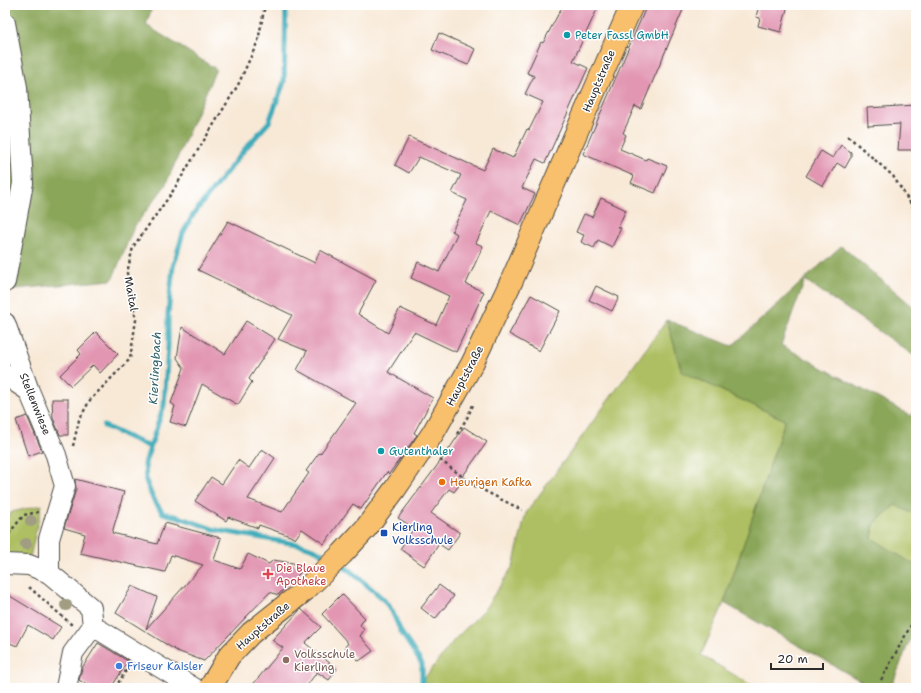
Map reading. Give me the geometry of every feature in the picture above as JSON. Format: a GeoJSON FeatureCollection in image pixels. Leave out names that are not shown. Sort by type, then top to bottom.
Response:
{"type":"FeatureCollection","features":[{"type":"Feature","properties":{"kind":"main road","name":"Hauptstraße"},"geometry":{"type":"LineString","coordinates":[[210,688],[229,656],[251,634],[305,590],[366,528],[395,489],[432,433],[472,364],[512,280],[632,5]]}},
{"type":"Feature","properties":{"kind":"street"},"geometry":{"type":"LineString","coordinates":[[5,23],[18,87],[23,183],[5,282]]}},
{"type":"Feature","properties":{"kind":"street","name":"Stellenwiese"},"geometry":{"type":"LineString","coordinates":[[5,323],[29,391],[56,455],[65,486],[57,513]]}},
{"type":"Feature","properties":{"kind":"street"},"geometry":{"type":"LineString","coordinates":[[5,375],[29,391]]}},
{"type":"Feature","properties":{"kind":"street"},"geometry":{"type":"LineString","coordinates":[[49,573],[49,539],[57,513]]}},
{"type":"Feature","properties":{"kind":"street"},"geometry":{"type":"LineString","coordinates":[[5,564],[29,565],[49,573],[91,608],[93,626],[73,653],[66,688]]}},
{"type":"Feature","properties":{"kind":"street"},"geometry":{"type":"LineString","coordinates":[[93,626],[194,688]]}},
{"type":"Feature","properties":{"kind":"path","name":"Maital"},"geometry":{"type":"LineString","coordinates":[[73,449],[79,420],[90,400],[130,359],[136,320],[127,273],[133,247],[171,194],[238,85],[258,41],[265,5]]}},
{"type":"Feature","properties":{"kind":"path"},"geometry":{"type":"LineString","coordinates":[[848,136],[893,176],[916,212]]}},
{"type":"Feature","properties":{"kind":"path"},"geometry":{"type":"LineString","coordinates":[[440,460],[475,486],[522,510]]}},
{"type":"Feature","properties":{"kind":"path"},"geometry":{"type":"LineString","coordinates":[[5,538],[24,515],[41,512],[57,513]]}},
{"type":"Feature","properties":{"kind":"path"},"geometry":{"type":"LineString","coordinates":[[26,584],[74,626],[93,626]]}},
{"type":"Feature","properties":{"kind":"path"},"geometry":{"type":"LineString","coordinates":[[882,680],[916,616]]}},
{"type":"Feature","properties":{"kind":"path"},"geometry":{"type":"LineString","coordinates":[[115,688],[138,654]]}},
{"type":"Feature","properties":{"kind":"green space"},"geometry":{"type":"Polygon","coordinates":[[[5,5],[153,5],[146,25],[216,69],[165,186],[134,227],[112,280],[5,290],[5,5]]]}},
{"type":"Feature","properties":{"kind":"green space"},"geometry":{"type":"Polygon","coordinates":[[[841,246],[916,309],[916,357],[805,280],[781,345],[911,416],[916,409],[916,515],[895,505],[874,524],[872,538],[916,566],[916,624],[891,688],[873,688],[724,603],[785,420],[682,372],[667,320],[732,346],[841,246]]]}},
{"type":"Feature","properties":{"kind":"green space"},"geometry":{"type":"Polygon","coordinates":[[[667,320],[682,372],[785,420],[724,603],[701,655],[756,688],[417,688],[454,640],[484,610],[513,566],[526,513],[667,320]]]}},
{"type":"Feature","properties":{"kind":"green space"},"geometry":{"type":"Polygon","coordinates":[[[42,505],[30,557],[5,556],[5,519],[12,512],[42,505]]]}},
{"type":"Feature","properties":{"kind":"green space"},"geometry":{"type":"Polygon","coordinates":[[[895,505],[916,515],[916,566],[872,539],[874,524],[895,505]]]}},
{"type":"Feature","properties":{"kind":"building"},"geometry":{"type":"Polygon","coordinates":[[[563,5],[599,5],[573,61],[588,68],[545,163],[536,159],[522,188],[535,194],[520,225],[491,211],[476,243],[483,246],[466,284],[484,292],[456,352],[414,332],[388,372],[433,398],[414,433],[417,435],[389,474],[387,472],[361,509],[353,504],[324,544],[302,529],[295,539],[259,525],[258,528],[228,517],[226,521],[195,501],[211,477],[222,484],[238,460],[249,468],[262,449],[275,458],[248,499],[282,512],[309,473],[306,471],[319,453],[320,454],[356,403],[297,370],[307,351],[278,339],[292,315],[198,270],[228,221],[315,263],[320,250],[376,280],[358,314],[388,333],[400,308],[436,325],[449,296],[411,278],[418,262],[439,272],[457,234],[452,231],[467,200],[452,193],[461,175],[419,157],[409,173],[395,165],[409,137],[483,170],[493,149],[513,158],[527,129],[529,130],[543,102],[525,94],[534,76],[527,73],[541,42],[543,43],[563,5]]]}},
{"type":"Feature","properties":{"kind":"building"},"geometry":{"type":"Polygon","coordinates":[[[647,5],[685,5],[641,109],[635,106],[623,133],[626,135],[620,149],[646,160],[647,158],[667,166],[655,193],[631,183],[634,176],[583,154],[647,5]]]}},
{"type":"Feature","properties":{"kind":"building"},"geometry":{"type":"Polygon","coordinates":[[[759,5],[788,5],[781,32],[758,26],[760,18],[756,17],[759,5]]]}},
{"type":"Feature","properties":{"kind":"building"},"geometry":{"type":"Polygon","coordinates":[[[439,33],[475,49],[468,65],[432,50],[439,33]]]}},
{"type":"Feature","properties":{"kind":"building"},"geometry":{"type":"Polygon","coordinates":[[[916,105],[916,150],[898,150],[900,124],[868,126],[867,108],[916,105]]]}},
{"type":"Feature","properties":{"kind":"building"},"geometry":{"type":"Polygon","coordinates":[[[841,145],[851,152],[851,157],[845,168],[837,163],[823,186],[806,176],[821,151],[833,158],[841,145]]]}},
{"type":"Feature","properties":{"kind":"building"},"geometry":{"type":"Polygon","coordinates":[[[601,198],[626,210],[618,227],[621,228],[612,247],[598,240],[594,248],[581,242],[584,235],[576,232],[584,214],[592,217],[601,198]]]}},
{"type":"Feature","properties":{"kind":"building"},"geometry":{"type":"Polygon","coordinates":[[[596,286],[619,297],[612,311],[589,300],[596,286]]]}},
{"type":"Feature","properties":{"kind":"building"},"geometry":{"type":"Polygon","coordinates":[[[531,295],[560,311],[539,351],[509,334],[531,295]]]}},
{"type":"Feature","properties":{"kind":"building"},"geometry":{"type":"Polygon","coordinates":[[[246,321],[275,339],[249,379],[252,382],[238,405],[202,384],[186,427],[170,422],[175,406],[171,403],[184,368],[177,358],[182,327],[225,354],[246,321]]]}},
{"type":"Feature","properties":{"kind":"building"},"geometry":{"type":"Polygon","coordinates":[[[96,332],[118,354],[100,373],[93,365],[71,386],[60,375],[81,354],[78,350],[96,332]]]}},
{"type":"Feature","properties":{"kind":"building"},"geometry":{"type":"Polygon","coordinates":[[[52,399],[68,399],[68,435],[60,435],[53,418],[52,399]]]}},
{"type":"Feature","properties":{"kind":"building"},"geometry":{"type":"Polygon","coordinates":[[[27,416],[42,451],[28,456],[16,420],[27,416]]]}},
{"type":"Feature","properties":{"kind":"building"},"geometry":{"type":"Polygon","coordinates":[[[464,427],[487,442],[460,480],[462,481],[454,492],[449,489],[431,513],[460,533],[448,550],[439,544],[424,566],[400,549],[414,528],[398,518],[464,427]]]}},
{"type":"Feature","properties":{"kind":"building"},"geometry":{"type":"Polygon","coordinates":[[[75,479],[124,492],[112,533],[157,544],[165,523],[221,538],[214,560],[240,569],[248,554],[269,564],[273,560],[293,563],[304,569],[278,595],[270,592],[204,661],[177,651],[116,613],[132,586],[157,597],[146,629],[203,565],[171,555],[165,572],[80,553],[85,534],[64,528],[76,489],[75,479]]]}},
{"type":"Feature","properties":{"kind":"building"},"geometry":{"type":"Polygon","coordinates":[[[439,585],[454,596],[435,619],[421,608],[439,585]]]}},
{"type":"Feature","properties":{"kind":"building"},"geometry":{"type":"Polygon","coordinates":[[[5,593],[61,627],[53,640],[28,625],[17,646],[5,641],[5,593]]]}},
{"type":"Feature","properties":{"kind":"building"},"geometry":{"type":"Polygon","coordinates":[[[342,594],[365,618],[360,625],[364,630],[360,636],[373,651],[359,661],[345,647],[348,643],[322,614],[342,594]]]}},
{"type":"Feature","properties":{"kind":"building"},"geometry":{"type":"Polygon","coordinates":[[[301,609],[321,627],[305,643],[337,669],[329,680],[317,672],[305,688],[250,688],[283,648],[272,640],[301,609]]]}},
{"type":"Feature","properties":{"kind":"building"},"geometry":{"type":"Polygon","coordinates":[[[98,643],[128,661],[111,688],[92,688],[79,680],[82,668],[98,643]]]}},
{"type":"Feature","properties":{"kind":"waterway","name":"Kierlingbach"},"geometry":{"type":"LineString","coordinates":[[286,5],[284,82],[269,122],[244,150],[193,215],[183,233],[173,267],[168,314],[168,346],[164,405],[145,463],[146,481],[153,499],[163,513],[216,530],[302,545],[316,550],[330,559]]}},
{"type":"Feature","properties":{"kind":"waterway"},"geometry":{"type":"LineString","coordinates":[[5,134],[7,215]]}},
{"type":"Feature","properties":{"kind":"waterway"},"geometry":{"type":"LineString","coordinates":[[104,426],[150,447]]}},
{"type":"Feature","properties":{"kind":"waterway","name":"Kierlingbach"},"geometry":{"type":"LineString","coordinates":[[339,564],[349,570],[373,590],[383,599],[392,611],[401,632],[422,664],[422,688]]}},
{"type":"Feature","properties":{"kind":"place","name":"Peter Fassl GmbH"},"geometry":{"type":"Point","coordinates":[567,35]}},
{"type":"Feature","properties":{"kind":"place","name":"Gutenthaler"},"geometry":{"type":"Point","coordinates":[381,451]}},
{"type":"Feature","properties":{"kind":"place","name":"Heurigen Kafka"},"geometry":{"type":"Point","coordinates":[442,482]}},
{"type":"Feature","properties":{"kind":"place","name":"Kierling Volksschule"},"geometry":{"type":"Point","coordinates":[384,533]}},
{"type":"Feature","properties":{"kind":"place","name":"Die Blaue Apotheke"},"geometry":{"type":"Point","coordinates":[268,574]}},
{"type":"Feature","properties":{"kind":"place","name":"Volksschule Kierling"},"geometry":{"type":"Point","coordinates":[286,660]}},
{"type":"Feature","properties":{"kind":"place","name":"Friseur Kaisler"},"geometry":{"type":"Point","coordinates":[119,666]}}]}
